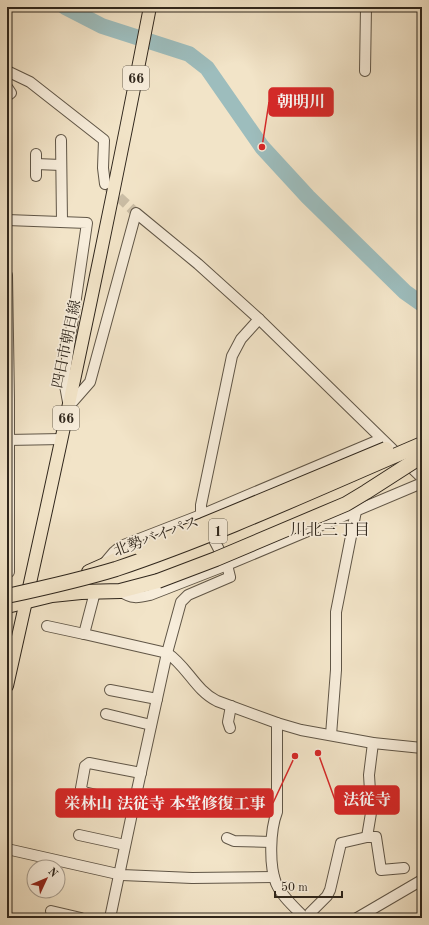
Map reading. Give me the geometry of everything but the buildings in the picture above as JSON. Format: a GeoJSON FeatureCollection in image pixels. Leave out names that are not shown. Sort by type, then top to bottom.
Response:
{"type":"FeatureCollection","features":[{"type":"Feature","properties":{"kind":"highway","name":"1"},"geometry":{"type":"LineString","coordinates":[[7,606],[28,595],[102,567],[141,549],[422,435]]}},
{"type":"Feature","properties":{"kind":"highway","name":"北勢バイパス"},"geometry":{"type":"LineString","coordinates":[[7,594],[60,585],[162,553],[422,444]]}},
{"type":"Feature","properties":{"kind":"highway","name":"1"},"geometry":{"type":"LineString","coordinates":[[7,594],[28,595],[120,591],[158,580],[216,559],[346,504],[422,456]]}},
{"type":"Feature","properties":{"kind":"main road","name":"四日市朝日線"},"geometry":{"type":"LineString","coordinates":[[7,686],[9,669],[28,595],[69,406],[150,7]]}},
{"type":"Feature","properties":{"kind":"street"},"geometry":{"type":"LineString","coordinates":[[365,71],[366,7]]}},
{"type":"Feature","properties":{"kind":"street"},"geometry":{"type":"LineString","coordinates":[[7,71],[30,82],[104,140],[103,168],[105,184]]}},
{"type":"Feature","properties":{"kind":"street"},"geometry":{"type":"LineString","coordinates":[[7,87],[11,92],[7,96]]}},
{"type":"Feature","properties":{"kind":"street"},"geometry":{"type":"LineString","coordinates":[[61,140],[62,222]]}},
{"type":"Feature","properties":{"kind":"street"},"geometry":{"type":"LineString","coordinates":[[36,176],[36,159],[61,164]]}},
{"type":"Feature","properties":{"kind":"street"},"geometry":{"type":"LineString","coordinates":[[69,406],[90,382],[136,213],[198,264],[259,320],[422,478]]}},
{"type":"Feature","properties":{"kind":"street"},"geometry":{"type":"LineString","coordinates":[[7,220],[87,223],[64,380],[69,406]]}},
{"type":"Feature","properties":{"kind":"street"},"geometry":{"type":"LineString","coordinates":[[7,275],[9,399],[9,572],[7,572]]}},
{"type":"Feature","properties":{"kind":"street"},"geometry":{"type":"LineString","coordinates":[[110,918],[167,653],[181,602],[188,595],[230,577],[227,565],[201,515],[201,505],[232,356],[240,339],[259,320]]}},
{"type":"Feature","properties":{"kind":"street"},"geometry":{"type":"LineString","coordinates":[[8,440],[62,439]]}},
{"type":"Feature","properties":{"kind":"street"},"geometry":{"type":"LineString","coordinates":[[102,567],[107,558],[121,546],[201,515],[381,439]]}},
{"type":"Feature","properties":{"kind":"street"},"geometry":{"type":"LineString","coordinates":[[120,591],[128,596],[137,598],[150,594],[227,565],[422,483]]}},
{"type":"Feature","properties":{"kind":"street"},"geometry":{"type":"LineString","coordinates":[[331,735],[336,670],[336,612],[356,511]]}},
{"type":"Feature","properties":{"kind":"street"},"geometry":{"type":"LineString","coordinates":[[84,634],[95,592]]}},
{"type":"Feature","properties":{"kind":"street"},"geometry":{"type":"LineString","coordinates":[[53,625],[84,634],[167,653],[177,661],[193,681],[208,696],[277,723],[301,730],[373,743],[422,748]]}},
{"type":"Feature","properties":{"kind":"street"},"geometry":{"type":"LineString","coordinates":[[110,690],[157,699]]}},
{"type":"Feature","properties":{"kind":"street"},"geometry":{"type":"LineString","coordinates":[[230,728],[228,722],[231,706]]}},
{"type":"Feature","properties":{"kind":"street"},"geometry":{"type":"LineString","coordinates":[[106,714],[152,725]]}},
{"type":"Feature","properties":{"kind":"street"},"geometry":{"type":"LineString","coordinates":[[277,723],[277,812],[273,825],[271,842],[274,877],[280,890],[306,916],[327,896],[330,890],[341,843],[367,837],[376,836],[381,870],[404,868]]}},
{"type":"Feature","properties":{"kind":"street"},"geometry":{"type":"LineString","coordinates":[[367,837],[373,801],[369,780],[373,743]]}},
{"type":"Feature","properties":{"kind":"street"},"geometry":{"type":"LineString","coordinates":[[141,773],[89,763],[85,766],[81,788],[84,792],[197,810]]}},
{"type":"Feature","properties":{"kind":"street"},"geometry":{"type":"LineString","coordinates":[[79,835],[125,845]]}},
{"type":"Feature","properties":{"kind":"street"},"geometry":{"type":"LineString","coordinates":[[227,838],[234,841],[271,842]]}},
{"type":"Feature","properties":{"kind":"street"},"geometry":{"type":"LineString","coordinates":[[7,849],[119,873],[122,875],[157,877],[274,877]]}},
{"type":"Feature","properties":{"kind":"street"},"geometry":{"type":"LineString","coordinates":[[357,918],[422,880]]}},
{"type":"Feature","properties":{"kind":"street"},"geometry":{"type":"LineString","coordinates":[[51,911],[80,918]]}},
{"type":"Feature","properties":{"kind":"waterway"},"geometry":{"type":"LineString","coordinates":[[65,7],[102,26],[189,54],[207,68],[262,147],[308,197],[405,292],[422,304]]}},
{"type":"Feature","properties":{"kind":"tunnel"},"geometry":{"type":"LineString","coordinates":[[108,187],[136,213]]}},
{"type":"Feature","properties":{"kind":"place","name":"朝明川"},"geometry":{"type":"Point","coordinates":[262,147]}},
{"type":"Feature","properties":{"kind":"place","name":"法従寺"},"geometry":{"type":"Point","coordinates":[318,753]}},
{"type":"Feature","properties":{"kind":"place","name":"栄林山 法従寺 本堂修復工事"},"geometry":{"type":"Point","coordinates":[295,756]}},
{"type":"Feature","properties":{"kind":"district","name":"川北三丁目"},"geometry":{"type":"Point","coordinates":[330,529]}}]}
